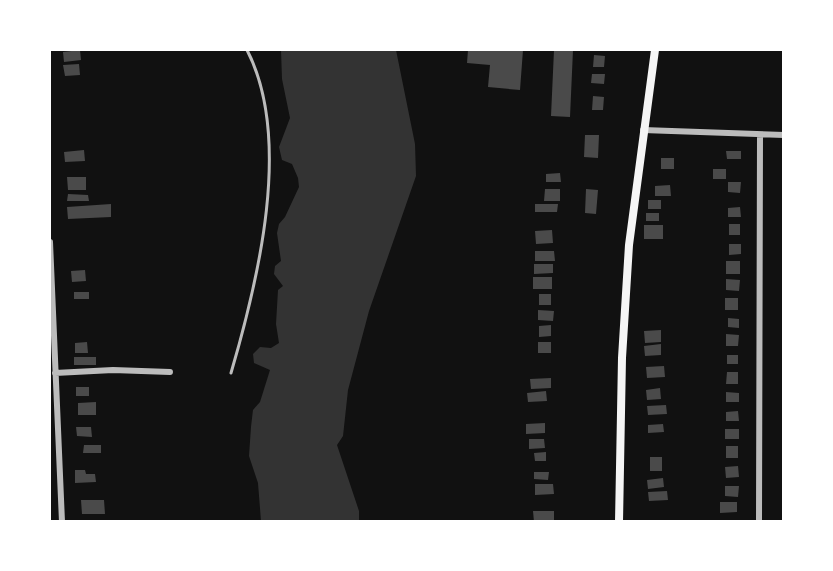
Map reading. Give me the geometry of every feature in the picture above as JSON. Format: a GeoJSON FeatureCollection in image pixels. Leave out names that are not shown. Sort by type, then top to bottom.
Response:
{"type":"FeatureCollection","features":[{"type":"Feature","properties":{"kind":"main road"},"geometry":{"type":"LineString","coordinates":[[619,522],[622,358],[627,279],[643,130],[655,50]]}},
{"type":"Feature","properties":{"kind":"street"},"geometry":{"type":"LineString","coordinates":[[643,130],[760,136],[783,135]]}},
{"type":"Feature","properties":{"kind":"street"},"geometry":{"type":"LineString","coordinates":[[759,522],[760,136]]}},
{"type":"Feature","properties":{"kind":"street"},"geometry":{"type":"LineString","coordinates":[[50,242],[56,373],[53,398],[62,522]]}},
{"type":"Feature","properties":{"kind":"street"},"geometry":{"type":"LineString","coordinates":[[56,373],[113,370],[170,372]]}},
{"type":"Feature","properties":{"kind":"lane"},"geometry":{"type":"LineString","coordinates":[[231,373],[258,275],[270,148],[258,70],[247,50]]}},
{"type":"Feature","properties":{"kind":"shaded area"},"geometry":{"type":"Polygon","coordinates":[[[281,50],[396,50],[415,144],[416,176],[369,311],[348,390],[343,436],[337,445],[359,511],[359,521],[261,521],[258,483],[249,456],[253,410],[260,402],[270,370],[254,363],[253,354],[260,347],[271,348],[279,343],[276,324],[278,290],[283,286],[274,274],[275,266],[281,261],[277,233],[279,224],[285,217],[299,187],[292,164],[282,160],[279,147],[290,118],[282,79],[281,50]]]}},
{"type":"Feature","properties":{"kind":"building"},"geometry":{"type":"Polygon","coordinates":[[[80,50],[81,60],[64,62],[63,52],[80,50]]]}},
{"type":"Feature","properties":{"kind":"building"},"geometry":{"type":"Polygon","coordinates":[[[468,50],[523,50],[520,90],[488,87],[490,65],[467,63],[468,50]]]}},
{"type":"Feature","properties":{"kind":"building"},"geometry":{"type":"Polygon","coordinates":[[[554,50],[573,50],[570,117],[551,116],[554,50]]]}},
{"type":"Feature","properties":{"kind":"building"},"geometry":{"type":"Polygon","coordinates":[[[594,55],[605,56],[604,67],[593,67],[594,55]]]}},
{"type":"Feature","properties":{"kind":"building"},"geometry":{"type":"Polygon","coordinates":[[[79,64],[80,75],[65,76],[63,65],[79,64]]]}},
{"type":"Feature","properties":{"kind":"building"},"geometry":{"type":"Polygon","coordinates":[[[592,74],[605,74],[604,84],[591,83],[592,74]]]}},
{"type":"Feature","properties":{"kind":"building"},"geometry":{"type":"Polygon","coordinates":[[[593,96],[604,97],[603,110],[592,110],[593,96]]]}},
{"type":"Feature","properties":{"kind":"building"},"geometry":{"type":"Polygon","coordinates":[[[585,135],[599,135],[598,158],[584,157],[585,135]]]}},
{"type":"Feature","properties":{"kind":"building"},"geometry":{"type":"Polygon","coordinates":[[[84,150],[85,161],[65,162],[64,152],[84,150]]]}},
{"type":"Feature","properties":{"kind":"building"},"geometry":{"type":"Polygon","coordinates":[[[726,151],[741,151],[741,159],[727,159],[726,151]]]}},
{"type":"Feature","properties":{"kind":"building"},"geometry":{"type":"Polygon","coordinates":[[[661,158],[674,158],[674,169],[661,169],[661,158]]]}},
{"type":"Feature","properties":{"kind":"building"},"geometry":{"type":"Polygon","coordinates":[[[713,169],[726,169],[726,179],[713,179],[713,169]]]}},
{"type":"Feature","properties":{"kind":"building"},"geometry":{"type":"Polygon","coordinates":[[[560,173],[561,182],[546,182],[546,174],[560,173]]]}},
{"type":"Feature","properties":{"kind":"building"},"geometry":{"type":"Polygon","coordinates":[[[67,177],[86,177],[86,190],[68,190],[67,177]]]}},
{"type":"Feature","properties":{"kind":"building"},"geometry":{"type":"Polygon","coordinates":[[[728,182],[741,182],[740,193],[728,192],[728,182]]]}},
{"type":"Feature","properties":{"kind":"building"},"geometry":{"type":"Polygon","coordinates":[[[670,185],[671,196],[655,196],[655,186],[670,185]]]}},
{"type":"Feature","properties":{"kind":"building"},"geometry":{"type":"Polygon","coordinates":[[[545,189],[560,189],[560,201],[544,201],[545,189]]]}},
{"type":"Feature","properties":{"kind":"building"},"geometry":{"type":"Polygon","coordinates":[[[586,189],[598,190],[596,214],[585,213],[586,189]]]}},
{"type":"Feature","properties":{"kind":"building"},"geometry":{"type":"Polygon","coordinates":[[[68,194],[88,195],[89,201],[67,201],[68,194]]]}},
{"type":"Feature","properties":{"kind":"building"},"geometry":{"type":"Polygon","coordinates":[[[648,200],[661,200],[661,209],[648,209],[648,200]]]}},
{"type":"Feature","properties":{"kind":"building"},"geometry":{"type":"Polygon","coordinates":[[[111,204],[111,217],[68,219],[67,207],[111,204]]]}},
{"type":"Feature","properties":{"kind":"building"},"geometry":{"type":"Polygon","coordinates":[[[535,204],[558,204],[557,212],[535,212],[535,204]]]}},
{"type":"Feature","properties":{"kind":"building"},"geometry":{"type":"Polygon","coordinates":[[[740,207],[741,217],[728,217],[728,208],[740,207]]]}},
{"type":"Feature","properties":{"kind":"building"},"geometry":{"type":"Polygon","coordinates":[[[646,213],[659,213],[659,221],[646,221],[646,213]]]}},
{"type":"Feature","properties":{"kind":"building"},"geometry":{"type":"Polygon","coordinates":[[[729,224],[740,224],[740,235],[729,235],[729,224]]]}},
{"type":"Feature","properties":{"kind":"building"},"geometry":{"type":"Polygon","coordinates":[[[644,225],[663,225],[663,239],[644,239],[644,225]]]}},
{"type":"Feature","properties":{"kind":"building"},"geometry":{"type":"Polygon","coordinates":[[[552,230],[553,243],[536,244],[535,231],[552,230]]]}},
{"type":"Feature","properties":{"kind":"building"},"geometry":{"type":"Polygon","coordinates":[[[729,244],[741,244],[741,254],[729,255],[729,244]]]}},
{"type":"Feature","properties":{"kind":"building"},"geometry":{"type":"Polygon","coordinates":[[[535,251],[554,251],[555,261],[535,261],[535,251]]]}},
{"type":"Feature","properties":{"kind":"building"},"geometry":{"type":"Polygon","coordinates":[[[726,261],[740,261],[740,274],[726,274],[726,261]]]}},
{"type":"Feature","properties":{"kind":"building"},"geometry":{"type":"Polygon","coordinates":[[[534,264],[553,264],[553,273],[534,274],[534,264]]]}},
{"type":"Feature","properties":{"kind":"building"},"geometry":{"type":"Polygon","coordinates":[[[85,270],[86,281],[72,282],[71,271],[85,270]]]}},
{"type":"Feature","properties":{"kind":"building"},"geometry":{"type":"Polygon","coordinates":[[[533,277],[552,277],[552,289],[533,289],[533,277]]]}},
{"type":"Feature","properties":{"kind":"building"},"geometry":{"type":"Polygon","coordinates":[[[726,279],[740,280],[739,291],[726,290],[726,279]]]}},
{"type":"Feature","properties":{"kind":"building"},"geometry":{"type":"Polygon","coordinates":[[[74,292],[89,292],[89,299],[74,299],[74,292]]]}},
{"type":"Feature","properties":{"kind":"building"},"geometry":{"type":"Polygon","coordinates":[[[539,294],[551,294],[551,305],[539,305],[539,294]]]}},
{"type":"Feature","properties":{"kind":"building"},"geometry":{"type":"Polygon","coordinates":[[[725,298],[738,298],[738,310],[725,310],[725,298]]]}},
{"type":"Feature","properties":{"kind":"building"},"geometry":{"type":"Polygon","coordinates":[[[538,310],[554,311],[553,321],[538,320],[538,310]]]}},
{"type":"Feature","properties":{"kind":"building"},"geometry":{"type":"Polygon","coordinates":[[[728,318],[739,319],[739,328],[728,327],[728,318]]]}},
{"type":"Feature","properties":{"kind":"building"},"geometry":{"type":"Polygon","coordinates":[[[551,325],[551,336],[539,337],[539,326],[551,325]]]}},
{"type":"Feature","properties":{"kind":"building"},"geometry":{"type":"Polygon","coordinates":[[[661,330],[661,342],[645,343],[644,331],[661,330]]]}},
{"type":"Feature","properties":{"kind":"building"},"geometry":{"type":"Polygon","coordinates":[[[726,334],[739,335],[738,346],[726,346],[726,334]]]}},
{"type":"Feature","properties":{"kind":"building"},"geometry":{"type":"Polygon","coordinates":[[[87,342],[88,353],[75,353],[75,343],[87,342]]]}},
{"type":"Feature","properties":{"kind":"building"},"geometry":{"type":"Polygon","coordinates":[[[538,342],[551,342],[551,353],[538,353],[538,342]]]}},
{"type":"Feature","properties":{"kind":"building"},"geometry":{"type":"Polygon","coordinates":[[[661,344],[661,355],[645,356],[644,346],[661,344]]]}},
{"type":"Feature","properties":{"kind":"building"},"geometry":{"type":"Polygon","coordinates":[[[727,355],[738,355],[738,364],[727,364],[727,355]]]}},
{"type":"Feature","properties":{"kind":"building"},"geometry":{"type":"Polygon","coordinates":[[[74,357],[96,357],[96,365],[74,365],[74,357]]]}},
{"type":"Feature","properties":{"kind":"building"},"geometry":{"type":"Polygon","coordinates":[[[664,366],[665,377],[647,378],[646,367],[664,366]]]}},
{"type":"Feature","properties":{"kind":"building"},"geometry":{"type":"Polygon","coordinates":[[[727,372],[738,372],[738,384],[726,384],[727,372]]]}},
{"type":"Feature","properties":{"kind":"building"},"geometry":{"type":"Polygon","coordinates":[[[551,378],[551,388],[531,389],[530,379],[551,378]]]}},
{"type":"Feature","properties":{"kind":"building"},"geometry":{"type":"Polygon","coordinates":[[[76,387],[89,387],[89,396],[76,396],[76,387]]]}},
{"type":"Feature","properties":{"kind":"building"},"geometry":{"type":"Polygon","coordinates":[[[660,388],[661,399],[647,400],[646,390],[660,388]]]}},
{"type":"Feature","properties":{"kind":"building"},"geometry":{"type":"Polygon","coordinates":[[[546,391],[547,401],[528,402],[527,393],[546,391]]]}},
{"type":"Feature","properties":{"kind":"building"},"geometry":{"type":"Polygon","coordinates":[[[726,392],[739,393],[739,402],[726,402],[726,392]]]}},
{"type":"Feature","properties":{"kind":"building"},"geometry":{"type":"Polygon","coordinates":[[[96,402],[96,415],[78,415],[78,403],[96,402]]]}},
{"type":"Feature","properties":{"kind":"building"},"geometry":{"type":"Polygon","coordinates":[[[666,405],[667,414],[648,415],[647,406],[666,405]]]}},
{"type":"Feature","properties":{"kind":"building"},"geometry":{"type":"Polygon","coordinates":[[[738,411],[739,421],[726,421],[726,412],[738,411]]]}},
{"type":"Feature","properties":{"kind":"building"},"geometry":{"type":"Polygon","coordinates":[[[545,423],[545,433],[526,434],[526,424],[545,423]]]}},
{"type":"Feature","properties":{"kind":"building"},"geometry":{"type":"Polygon","coordinates":[[[663,424],[664,432],[648,433],[648,425],[663,424]]]}},
{"type":"Feature","properties":{"kind":"building"},"geometry":{"type":"Polygon","coordinates":[[[76,427],[91,427],[92,437],[77,436],[76,427]]]}},
{"type":"Feature","properties":{"kind":"building"},"geometry":{"type":"Polygon","coordinates":[[[725,429],[739,429],[739,439],[725,439],[725,429]]]}},
{"type":"Feature","properties":{"kind":"building"},"geometry":{"type":"Polygon","coordinates":[[[529,439],[544,439],[545,448],[529,449],[529,439]]]}},
{"type":"Feature","properties":{"kind":"building"},"geometry":{"type":"Polygon","coordinates":[[[84,445],[101,445],[101,453],[83,453],[84,445]]]}},
{"type":"Feature","properties":{"kind":"building"},"geometry":{"type":"Polygon","coordinates":[[[726,446],[738,446],[738,458],[726,458],[726,446]]]}},
{"type":"Feature","properties":{"kind":"building"},"geometry":{"type":"Polygon","coordinates":[[[546,452],[546,461],[535,461],[534,453],[546,452]]]}},
{"type":"Feature","properties":{"kind":"building"},"geometry":{"type":"Polygon","coordinates":[[[650,457],[662,457],[662,471],[650,471],[650,457]]]}},
{"type":"Feature","properties":{"kind":"building"},"geometry":{"type":"Polygon","coordinates":[[[738,466],[739,477],[726,478],[725,467],[738,466]]]}},
{"type":"Feature","properties":{"kind":"building"},"geometry":{"type":"Polygon","coordinates":[[[75,470],[85,470],[86,474],[95,474],[96,482],[75,483],[75,470]]]}},
{"type":"Feature","properties":{"kind":"building"},"geometry":{"type":"Polygon","coordinates":[[[534,472],[549,472],[548,480],[534,479],[534,472]]]}},
{"type":"Feature","properties":{"kind":"building"},"geometry":{"type":"Polygon","coordinates":[[[663,478],[664,487],[648,489],[647,480],[663,478]]]}},
{"type":"Feature","properties":{"kind":"building"},"geometry":{"type":"Polygon","coordinates":[[[535,484],[553,484],[554,494],[535,495],[535,484]]]}},
{"type":"Feature","properties":{"kind":"building"},"geometry":{"type":"Polygon","coordinates":[[[725,486],[739,486],[738,497],[725,496],[725,486]]]}},
{"type":"Feature","properties":{"kind":"building"},"geometry":{"type":"Polygon","coordinates":[[[667,491],[668,500],[649,501],[648,492],[667,491]]]}},
{"type":"Feature","properties":{"kind":"building"},"geometry":{"type":"Polygon","coordinates":[[[81,500],[104,500],[105,514],[82,514],[81,500]]]}},
{"type":"Feature","properties":{"kind":"building"},"geometry":{"type":"Polygon","coordinates":[[[720,502],[737,502],[737,512],[720,513],[720,502]]]}},
{"type":"Feature","properties":{"kind":"building"},"geometry":{"type":"Polygon","coordinates":[[[533,511],[554,511],[554,522],[534,522],[533,511]]]}}]}
